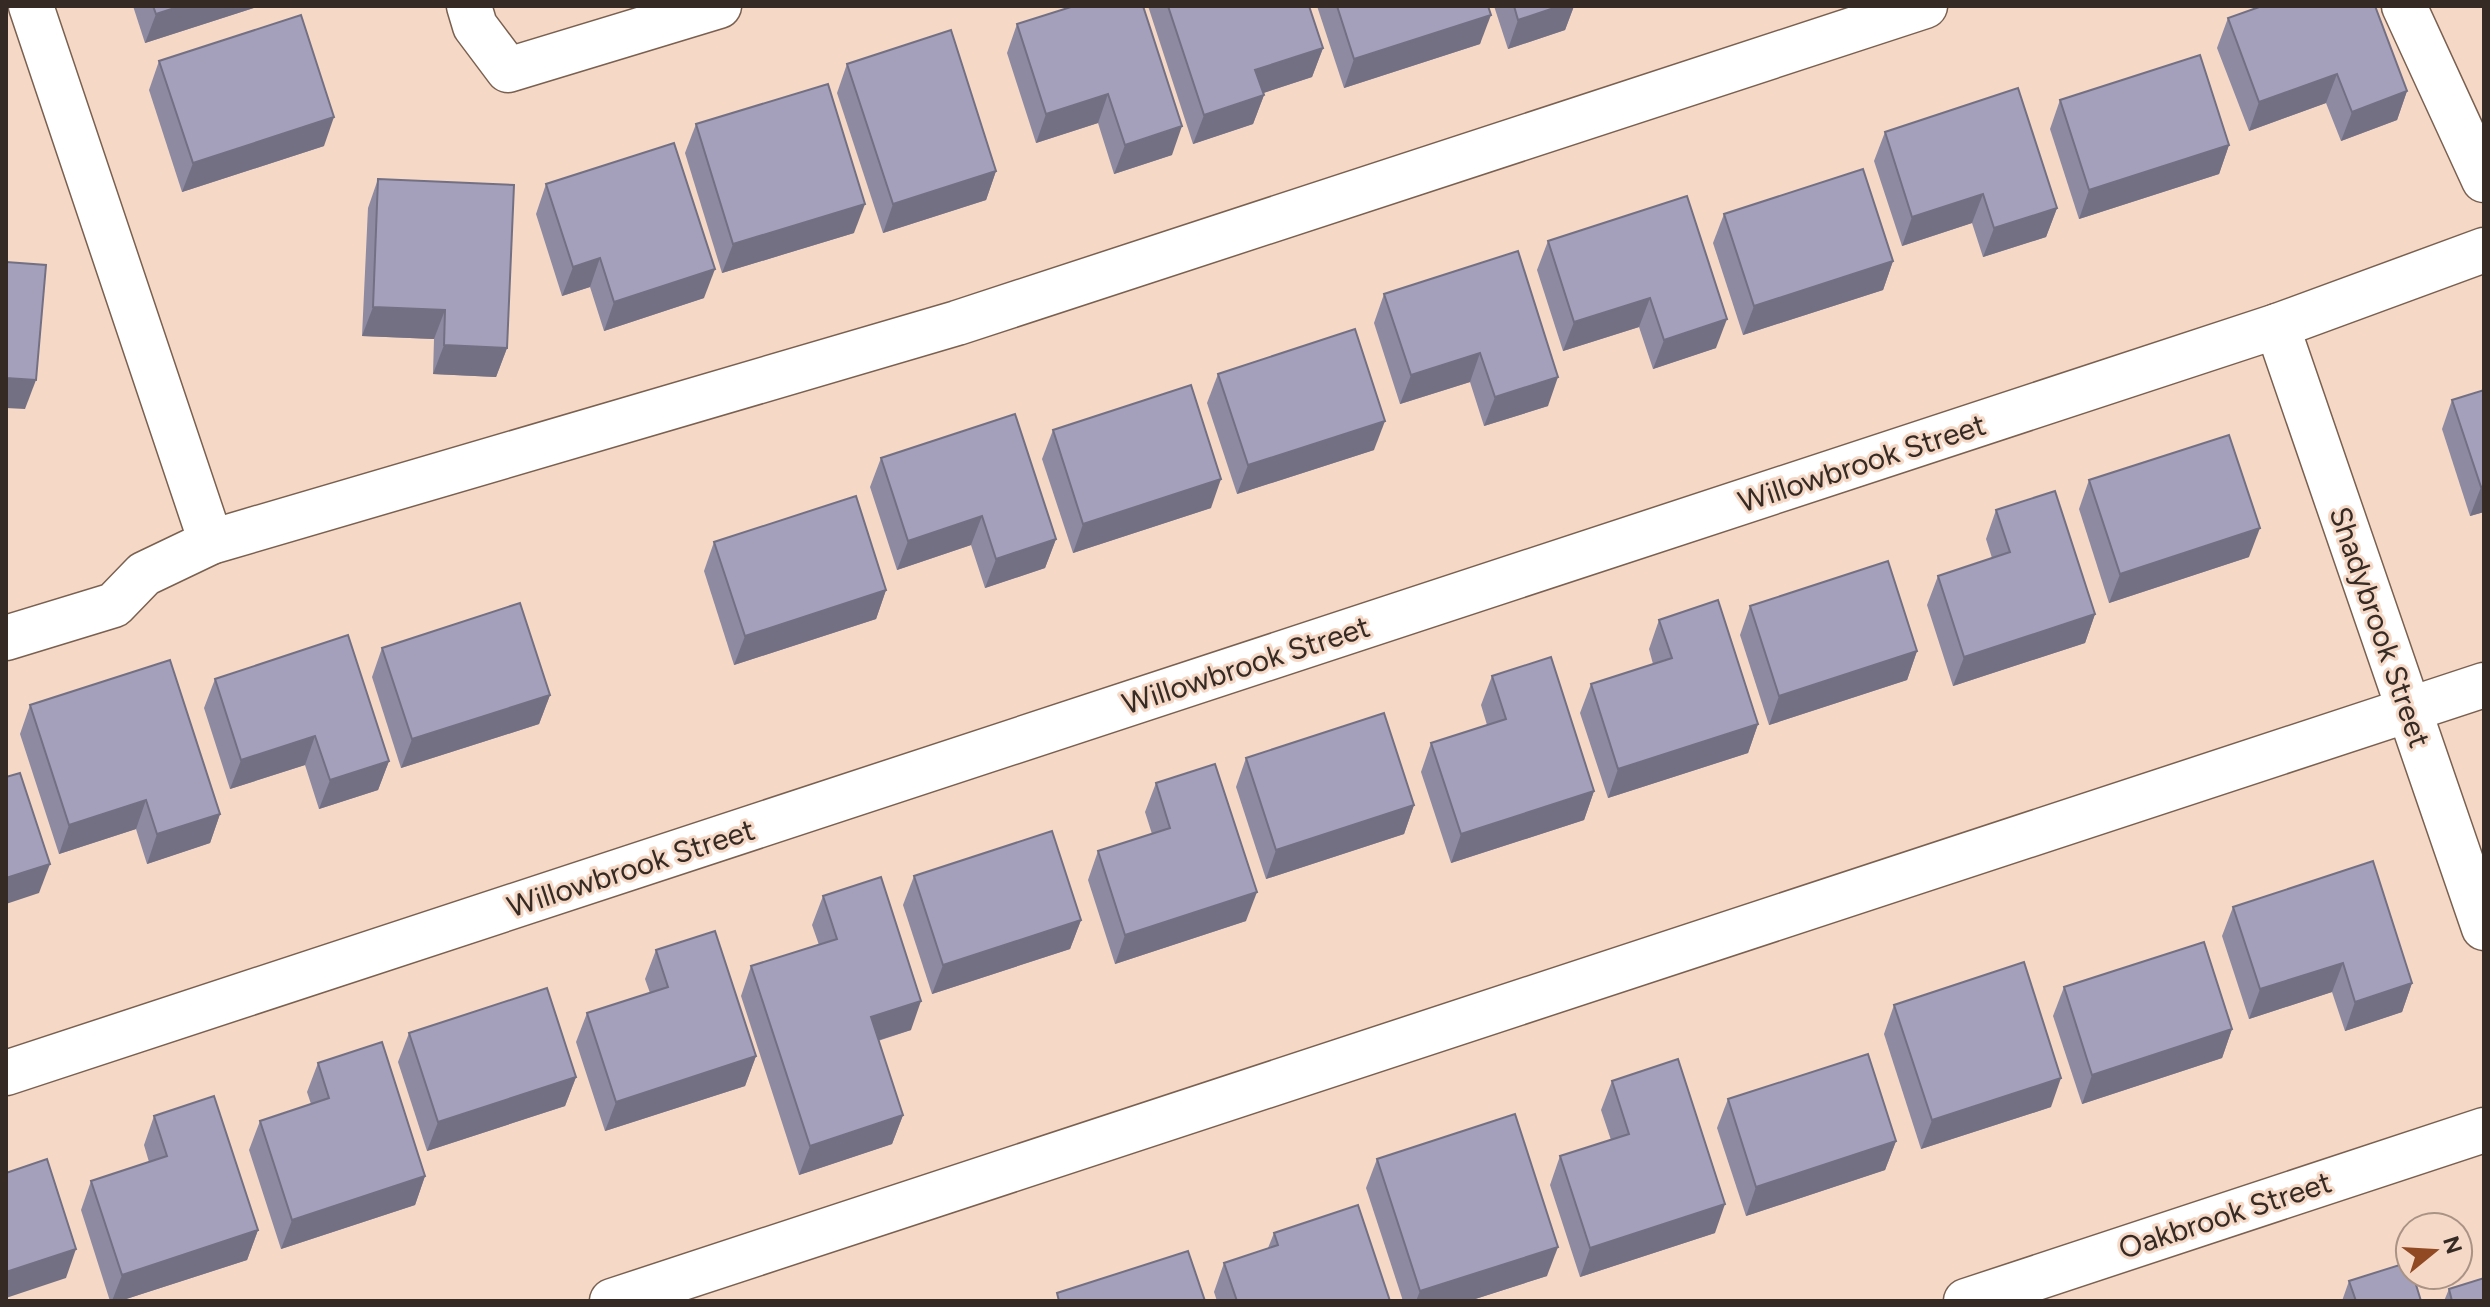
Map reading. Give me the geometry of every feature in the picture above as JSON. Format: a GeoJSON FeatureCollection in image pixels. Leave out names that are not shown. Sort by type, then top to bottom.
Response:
{"type":"FeatureCollection","features":[{"type":"Feature","properties":{"kind":"street"},"geometry":{"type":"LineString","coordinates":[[31,6],[211,542]]}},
{"type":"Feature","properties":{"kind":"street"},"geometry":{"type":"LineString","coordinates":[[469,6],[475,26],[508,70],[719,6]]}},
{"type":"Feature","properties":{"kind":"street"},"geometry":{"type":"LineString","coordinates":[[6,638],[114,605],[144,574],[211,542],[957,323],[1925,6]]}},
{"type":"Feature","properties":{"kind":"street"},"geometry":{"type":"LineString","coordinates":[[2404,6],[2484,180]]}},
{"type":"Feature","properties":{"kind":"street","name":"Willowbrook Street"},"geometry":{"type":"LineString","coordinates":[[6,1073],[2277,326],[2484,250]]}},
{"type":"Feature","properties":{"kind":"street","name":"Shadybrook Street"},"geometry":{"type":"LineString","coordinates":[[2277,326],[2484,928]]}},
{"type":"Feature","properties":{"kind":"street"},"geometry":{"type":"LineString","coordinates":[[612,1301],[2484,685]]}},
{"type":"Feature","properties":{"kind":"street","name":"Oakbrook Street"},"geometry":{"type":"LineString","coordinates":[[1966,1301],[2484,1130]]}},
{"type":"Feature","properties":{"kind":"building"},"geometry":{"type":"Polygon","coordinates":[[[153,6],[181,6],[156,14],[153,6]]]}},
{"type":"Feature","properties":{"kind":"building"},"geometry":{"type":"Polygon","coordinates":[[[1074,6],[1143,6],[1182,126],[1125,145],[1108,94],[1046,114],[1017,24],[1074,6]]]}},
{"type":"Feature","properties":{"kind":"building"},"geometry":{"type":"Polygon","coordinates":[[[1168,6],[1309,6],[1323,48],[1255,70],[1264,95],[1204,115],[1168,6]]]}},
{"type":"Feature","properties":{"kind":"building"},"geometry":{"type":"Polygon","coordinates":[[[1337,6],[1488,6],[1491,15],[1354,59],[1337,6]]]}},
{"type":"Feature","properties":{"kind":"building"},"geometry":{"type":"Polygon","coordinates":[[[1514,6],[1560,6],[1518,20],[1514,6]]]}},
{"type":"Feature","properties":{"kind":"building"},"geometry":{"type":"Polygon","coordinates":[[[2262,6],[2375,6],[2407,91],[2352,112],[2337,74],[2259,102],[2228,18],[2262,6]]]}},
{"type":"Feature","properties":{"kind":"building"},"geometry":{"type":"Polygon","coordinates":[[[301,15],[334,117],[193,163],[159,61],[301,15]]]}},
{"type":"Feature","properties":{"kind":"building"},"geometry":{"type":"Polygon","coordinates":[[[951,30],[996,171],[893,204],[847,64],[951,30]]]}},
{"type":"Feature","properties":{"kind":"building"},"geometry":{"type":"Polygon","coordinates":[[[2200,55],[2229,145],[2089,190],[2060,100],[2200,55]]]}},
{"type":"Feature","properties":{"kind":"building"},"geometry":{"type":"Polygon","coordinates":[[[828,84],[865,204],[733,244],[696,124],[828,84]]]}},
{"type":"Feature","properties":{"kind":"building"},"geometry":{"type":"Polygon","coordinates":[[[2018,88],[2057,208],[1994,228],[1983,194],[1912,217],[1885,132],[2018,88]]]}},
{"type":"Feature","properties":{"kind":"building"},"geometry":{"type":"Polygon","coordinates":[[[674,143],[715,269],[614,302],[600,258],[573,267],[546,184],[674,143]]]}},
{"type":"Feature","properties":{"kind":"building"},"geometry":{"type":"Polygon","coordinates":[[[1863,169],[1893,261],[1754,306],[1724,214],[1863,169]]]}},
{"type":"Feature","properties":{"kind":"building"},"geometry":{"type":"Polygon","coordinates":[[[378,179],[514,185],[507,348],[444,345],[445,310],[373,307],[378,179]]]}},
{"type":"Feature","properties":{"kind":"building"},"geometry":{"type":"Polygon","coordinates":[[[1687,196],[1727,319],[1664,340],[1650,298],[1574,322],[1548,241],[1687,196]]]}},
{"type":"Feature","properties":{"kind":"building"},"geometry":{"type":"Polygon","coordinates":[[[1518,251],[1558,377],[1495,397],[1480,353],[1411,375],[1384,294],[1518,251]]]}},
{"type":"Feature","properties":{"kind":"building"},"geometry":{"type":"Polygon","coordinates":[[[6,262],[46,265],[36,380],[6,378],[6,262]]]}},
{"type":"Feature","properties":{"kind":"building"},"geometry":{"type":"Polygon","coordinates":[[[1355,329],[1385,421],[1248,465],[1218,374],[1355,329]]]}},
{"type":"Feature","properties":{"kind":"building"},"geometry":{"type":"Polygon","coordinates":[[[1191,385],[1221,479],[1083,524],[1053,430],[1191,385]]]}},
{"type":"Feature","properties":{"kind":"building"},"geometry":{"type":"Polygon","coordinates":[[[2484,390],[2484,486],[2481,487],[2452,400],[2484,390]]]}},
{"type":"Feature","properties":{"kind":"building"},"geometry":{"type":"Polygon","coordinates":[[[1015,414],[1056,539],[996,559],[982,516],[908,541],[881,458],[1015,414]]]}},
{"type":"Feature","properties":{"kind":"building"},"geometry":{"type":"Polygon","coordinates":[[[2229,435],[2260,528],[2120,574],[2089,480],[2229,435]]]}},
{"type":"Feature","properties":{"kind":"building"},"geometry":{"type":"Polygon","coordinates":[[[2055,491],[2095,614],[1964,657],[1938,576],[2010,552],[1996,510],[2055,491]]]}},
{"type":"Feature","properties":{"kind":"building"},"geometry":{"type":"Polygon","coordinates":[[[856,496],[886,590],[745,636],[714,542],[856,496]]]}},
{"type":"Feature","properties":{"kind":"building"},"geometry":{"type":"Polygon","coordinates":[[[1888,561],[1917,651],[1779,696],[1750,606],[1888,561]]]}},
{"type":"Feature","properties":{"kind":"building"},"geometry":{"type":"Polygon","coordinates":[[[1718,600],[1758,724],[1618,769],[1591,684],[1672,658],[1659,620],[1718,600]]]}},
{"type":"Feature","properties":{"kind":"building"},"geometry":{"type":"Polygon","coordinates":[[[520,603],[550,695],[412,739],[382,648],[520,603]]]}},
{"type":"Feature","properties":{"kind":"building"},"geometry":{"type":"Polygon","coordinates":[[[348,635],[389,761],[330,780],[315,736],[241,760],[215,679],[348,635]]]}},
{"type":"Feature","properties":{"kind":"building"},"geometry":{"type":"Polygon","coordinates":[[[1551,657],[1594,791],[1461,834],[1431,743],[1506,719],[1492,676],[1551,657]]]}},
{"type":"Feature","properties":{"kind":"building"},"geometry":{"type":"Polygon","coordinates":[[[170,660],[220,814],[157,834],[146,800],[69,825],[30,705],[170,660]]]}},
{"type":"Feature","properties":{"kind":"building"},"geometry":{"type":"Polygon","coordinates":[[[1384,713],[1414,805],[1276,850],[1246,758],[1384,713]]]}},
{"type":"Feature","properties":{"kind":"building"},"geometry":{"type":"Polygon","coordinates":[[[1215,764],[1257,892],[1125,935],[1098,851],[1170,828],[1156,783],[1215,764]]]}},
{"type":"Feature","properties":{"kind":"building"},"geometry":{"type":"Polygon","coordinates":[[[20,773],[50,864],[6,878],[6,777],[20,773]]]}},
{"type":"Feature","properties":{"kind":"building"},"geometry":{"type":"Polygon","coordinates":[[[1052,831],[1081,920],[943,965],[914,876],[1052,831]]]}},
{"type":"Feature","properties":{"kind":"building"},"geometry":{"type":"Polygon","coordinates":[[[2373,861],[2412,983],[2355,1002],[2343,963],[2260,989],[2233,907],[2373,861]]]}},
{"type":"Feature","properties":{"kind":"building"},"geometry":{"type":"Polygon","coordinates":[[[881,877],[921,1001],[871,1017],[903,1115],[810,1146],[751,966],[837,939],[823,896],[881,877]]]}},
{"type":"Feature","properties":{"kind":"building"},"geometry":{"type":"Polygon","coordinates":[[[715,931],[756,1056],[616,1102],[587,1013],[668,987],[656,950],[715,931]]]}},
{"type":"Feature","properties":{"kind":"building"},"geometry":{"type":"Polygon","coordinates":[[[2204,942],[2232,1029],[2092,1075],[2064,987],[2204,942]]]}},
{"type":"Feature","properties":{"kind":"building"},"geometry":{"type":"Polygon","coordinates":[[[2024,962],[2061,1078],[1932,1120],[1894,1005],[2024,962]]]}},
{"type":"Feature","properties":{"kind":"building"},"geometry":{"type":"Polygon","coordinates":[[[547,988],[576,1077],[438,1122],[409,1033],[547,988]]]}},
{"type":"Feature","properties":{"kind":"building"},"geometry":{"type":"Polygon","coordinates":[[[382,1042],[425,1176],[292,1220],[260,1121],[329,1098],[318,1063],[382,1042]]]}},
{"type":"Feature","properties":{"kind":"building"},"geometry":{"type":"Polygon","coordinates":[[[1868,1054],[1896,1141],[1756,1187],[1728,1099],[1868,1054]]]}},
{"type":"Feature","properties":{"kind":"building"},"geometry":{"type":"Polygon","coordinates":[[[1678,1059],[1725,1204],[1590,1248],[1560,1156],[1629,1134],[1612,1081],[1678,1059]]]}},
{"type":"Feature","properties":{"kind":"building"},"geometry":{"type":"Polygon","coordinates":[[[214,1096],[258,1230],[122,1275],[91,1181],[167,1156],[154,1116],[214,1096]]]}},
{"type":"Feature","properties":{"kind":"building"},"geometry":{"type":"Polygon","coordinates":[[[1515,1114],[1558,1247],[1420,1291],[1377,1159],[1515,1114]]]}},
{"type":"Feature","properties":{"kind":"building"},"geometry":{"type":"Polygon","coordinates":[[[47,1159],[76,1249],[6,1272],[6,1173],[47,1159]]]}},
{"type":"Feature","properties":{"kind":"building"},"geometry":{"type":"Polygon","coordinates":[[[1358,1205],[1390,1301],[1237,1301],[1224,1263],[1278,1245],[1274,1233],[1358,1205]]]}},
{"type":"Feature","properties":{"kind":"building"},"geometry":{"type":"Polygon","coordinates":[[[1188,1251],[1205,1301],[1059,1301],[1057,1293],[1188,1251]]]}},
{"type":"Feature","properties":{"kind":"building"},"geometry":{"type":"Polygon","coordinates":[[[2394,1267],[2394,1291],[2418,1291],[2421,1301],[2356,1301],[2349,1281],[2394,1267]]]}},
{"type":"Feature","properties":{"kind":"building"},"geometry":{"type":"Polygon","coordinates":[[[2484,1278],[2484,1301],[2452,1301],[2450,1291],[2474,1291],[2474,1281],[2484,1278]]]}}]}
